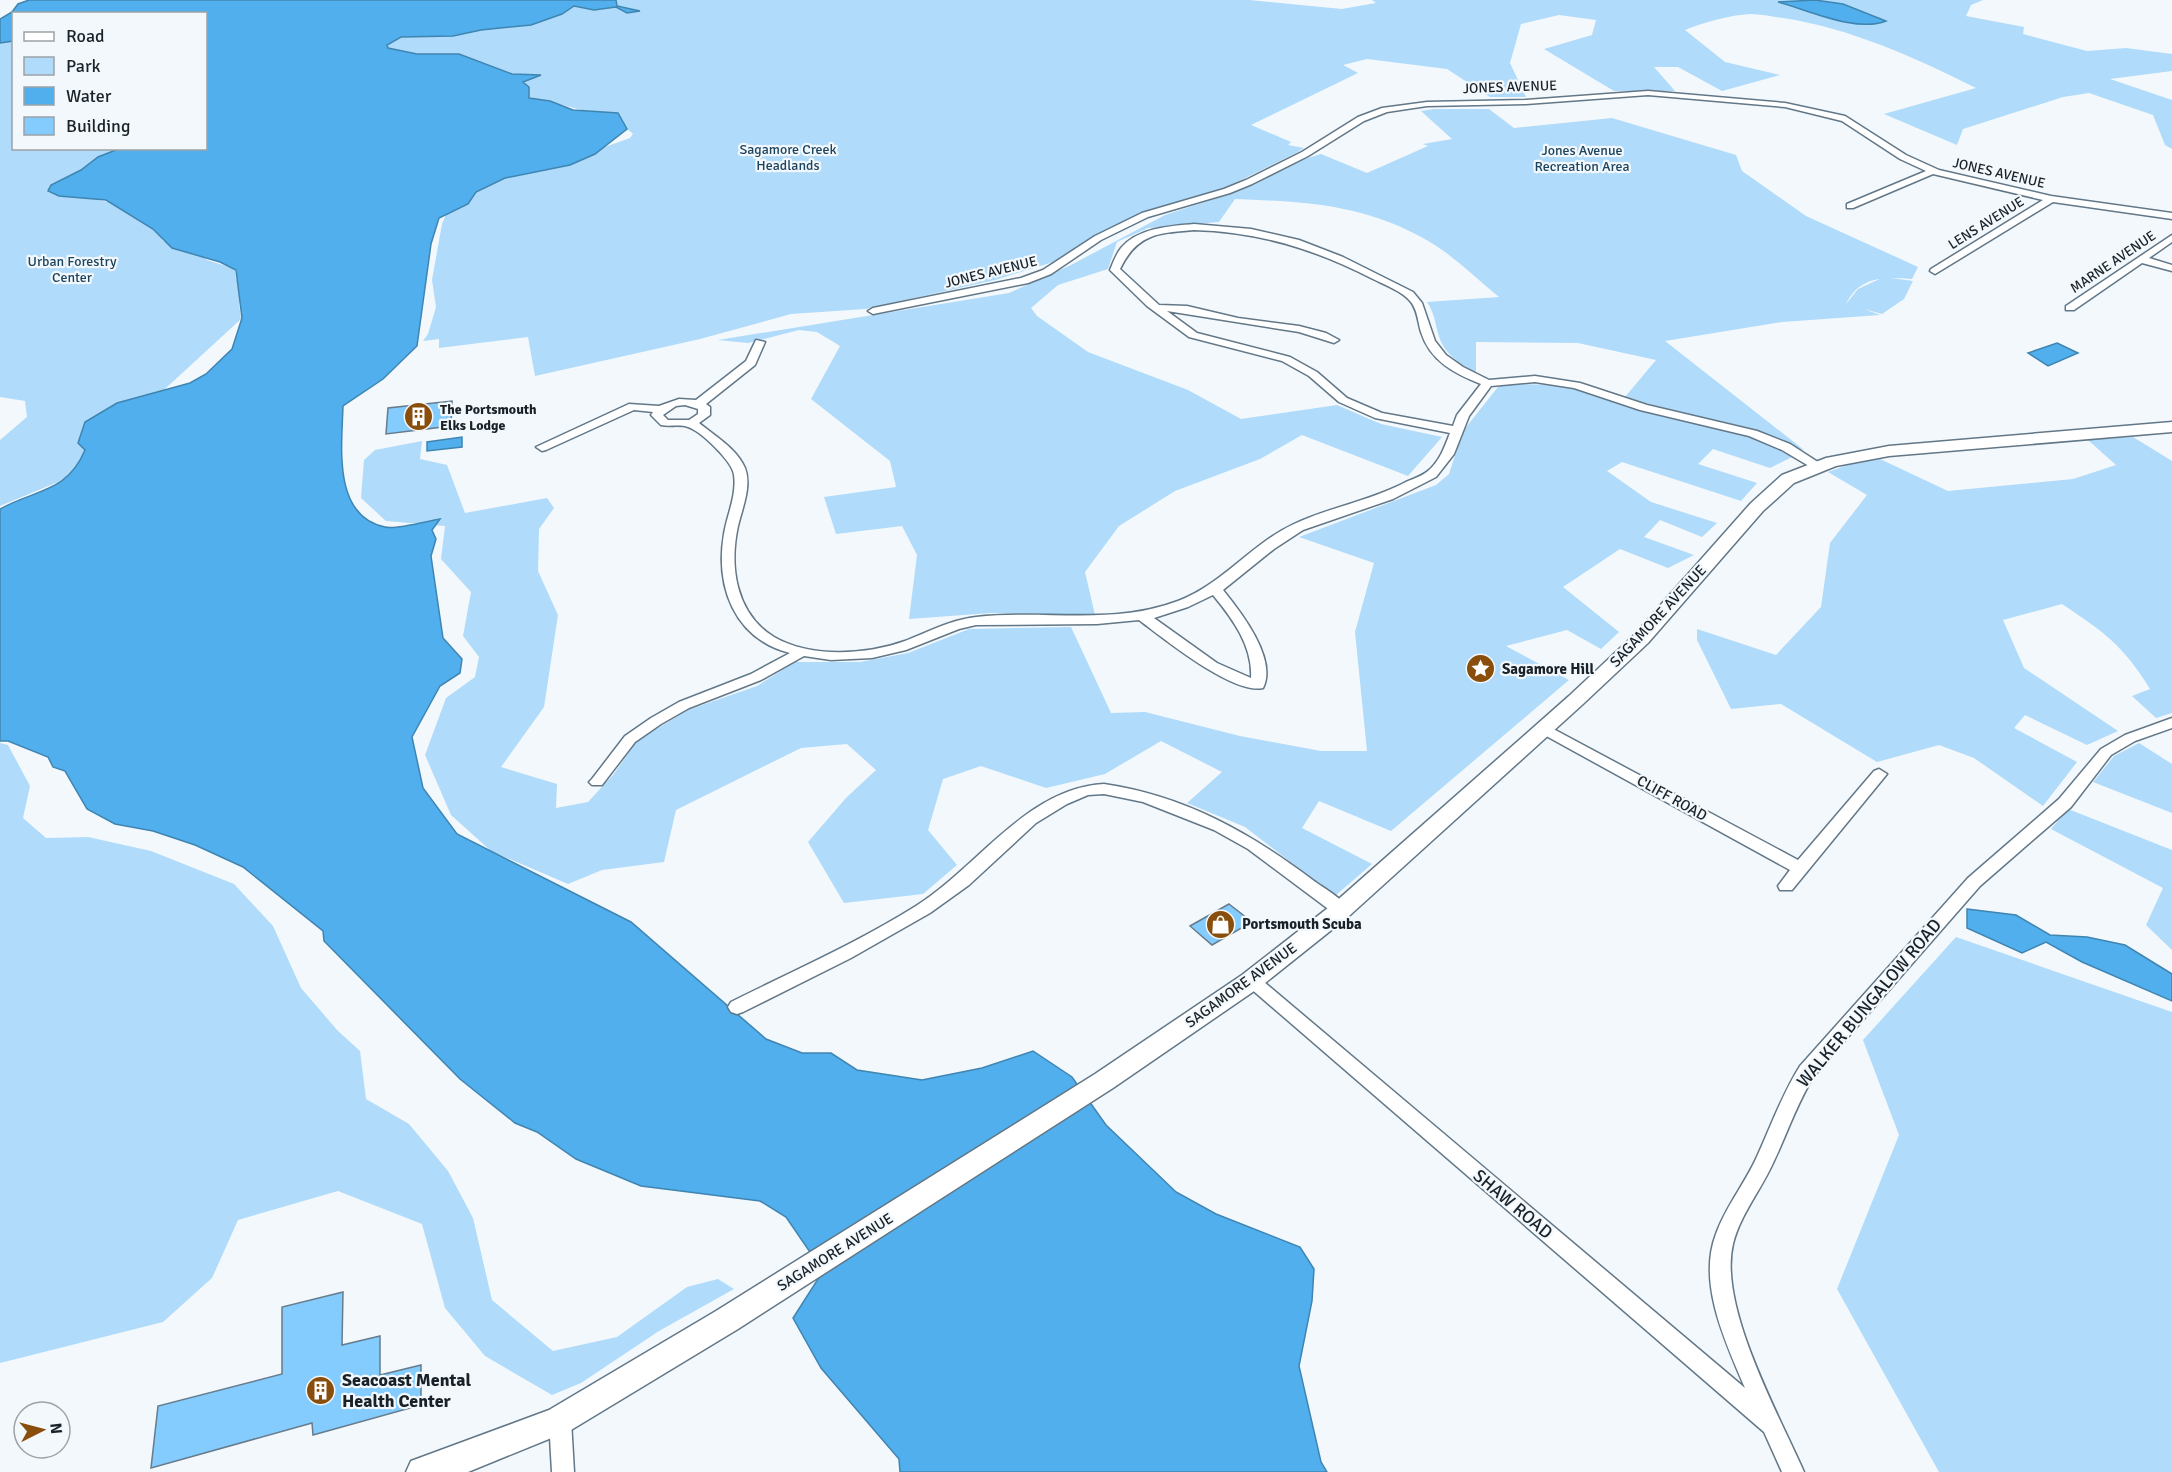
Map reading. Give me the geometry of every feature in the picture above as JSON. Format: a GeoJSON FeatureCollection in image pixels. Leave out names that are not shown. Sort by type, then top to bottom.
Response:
{"type":"FeatureCollection","features":[{"type":"Feature","properties":{"kind":"main road","name":"SAGAMORE AVENUE"},"geometry":{"type":"LineString","coordinates":[[422,1472],[463,1459],[560,1420],[726,1320],[1104,1081],[1251,981],[1341,910],[1641,639],[1772,492],[1788,479],[1818,466],[1889,451],[2172,427]]}},
{"type":"Feature","properties":{"kind":"street","name":"JONES AVENUE"},"geometry":{"type":"LineString","coordinates":[[873,311],[1024,281],[1047,272],[1098,238],[1145,215],[1227,191],[1305,154],[1361,118],[1413,105],[1526,102],[1641,93],[1785,105],[1845,119],[1903,157],[1933,171],[2051,199],[2172,216]]}},
{"type":"Feature","properties":{"kind":"street"},"geometry":{"type":"LineString","coordinates":[[1850,206],[1933,171]]}},
{"type":"Feature","properties":{"kind":"street","name":"LENS AVENUE"},"geometry":{"type":"LineString","coordinates":[[1935,271],[2051,199]]}},
{"type":"Feature","properties":{"kind":"street"},"geometry":{"type":"LineString","coordinates":[[1455,430],[1379,417],[1343,400],[1329,386],[1302,367],[1268,352],[1193,335],[1156,308],[1115,270],[1117,258],[1127,244],[1142,235],[1167,229],[1197,227],[1237,230],[1286,240],[1332,257],[1409,294],[1420,304],[1432,349],[1440,359],[1488,383],[1535,379],[1576,385],[1644,408],[1753,433],[1786,447],[1818,466]]}},
{"type":"Feature","properties":{"kind":"street","name":"MARNE AVENUE"},"geometry":{"type":"LineString","coordinates":[[2070,308],[2172,238]]}},
{"type":"Feature","properties":{"kind":"street"},"geometry":{"type":"LineString","coordinates":[[2140,260],[2172,268]]}},
{"type":"Feature","properties":{"kind":"street"},"geometry":{"type":"LineString","coordinates":[[1156,308],[1181,307],[1240,321],[1296,328],[1334,340]]}},
{"type":"Feature","properties":{"kind":"street"},"geometry":{"type":"LineString","coordinates":[[542,447],[633,405],[660,410],[676,403],[699,404],[751,363],[760,342]]}},
{"type":"Feature","properties":{"kind":"street"},"geometry":{"type":"LineString","coordinates":[[692,423],[738,466],[741,480],[730,534],[728,574],[736,603],[751,627],[780,645],[803,651],[841,655],[891,650],[974,621],[1095,622],[1144,617],[1180,607],[1215,589],[1269,546],[1298,527],[1389,496],[1432,474],[1448,454],[1455,430],[1472,400],[1488,383]]}},
{"type":"Feature","properties":{"kind":"street"},"geometry":{"type":"LineString","coordinates":[[660,410],[657,415],[665,423],[692,423],[706,411],[699,404]]}},
{"type":"Feature","properties":{"kind":"street"},"geometry":{"type":"LineString","coordinates":[[1144,617],[1203,658],[1246,682],[1258,685],[1258,658],[1252,644],[1215,589]]}},
{"type":"Feature","properties":{"kind":"street"},"geometry":{"type":"LineString","coordinates":[[597,782],[630,739],[656,721],[684,705],[756,677],[803,651]]}},
{"type":"Feature","properties":{"kind":"street","name":"WALKER BUNGALOW ROAD"},"geometry":{"type":"LineString","coordinates":[[1793,1472],[1731,1326],[1720,1275],[1721,1251],[1728,1230],[1758,1174],[1796,1086],[1974,882],[2065,803],[2106,752],[2130,738],[2172,723]]}},
{"type":"Feature","properties":{"kind":"street","name":"CLIFF ROAD"},"geometry":{"type":"LineString","coordinates":[[1544,729],[1800,868]]}},
{"type":"Feature","properties":{"kind":"street"},"geometry":{"type":"LineString","coordinates":[[1786,886],[1879,774]]}},
{"type":"Feature","properties":{"kind":"street"},"geometry":{"type":"LineString","coordinates":[[736,1006],[846,952],[922,910],[951,890],[1039,814],[1060,801],[1088,790],[1127,793],[1191,814],[1221,828],[1252,843],[1341,910]]}},
{"type":"Feature","properties":{"kind":"street","name":"SHAW ROAD"},"geometry":{"type":"LineString","coordinates":[[1251,981],[1774,1427]]}},
{"type":"Feature","properties":{"kind":"street"},"geometry":{"type":"LineString","coordinates":[[560,1420],[563,1472]]}},
{"type":"Feature","properties":{"kind":"green space","name":"Sagamore Creek Headlands"},"geometry":{"type":"Polygon","coordinates":[[[612,0],[1249,0],[1342,9],[1376,3],[1372,0],[1983,0],[1971,5],[1966,16],[2024,27],[2023,34],[2087,51],[2126,48],[2172,54],[2172,71],[2110,79],[2172,100],[2172,149],[2165,145],[2153,115],[2089,93],[2063,97],[1963,129],[1957,145],[1884,114],[1976,88],[1906,55],[1858,37],[1808,23],[1759,14],[1726,17],[1685,30],[1725,62],[1780,75],[1722,91],[1678,67],[1654,67],[1675,91],[1614,91],[1544,49],[1592,35],[1596,20],[1559,15],[1521,24],[1510,63],[1526,97],[1490,97],[1447,69],[1367,59],[1343,65],[1358,73],[1251,125],[1291,142],[1288,145],[1304,148],[1296,153],[1227,187],[1146,211],[1096,234],[1066,258],[995,280],[865,309],[791,314],[700,339],[535,376],[528,337],[439,348],[439,339],[423,341],[428,334],[436,307],[432,280],[442,224],[449,207],[466,190],[605,147],[630,138],[633,134],[625,127],[599,115],[566,106],[526,100],[387,48],[387,45],[403,36],[612,0]]]}},
{"type":"Feature","properties":{"kind":"green space","name":"Urban Forestry Center"},"geometry":{"type":"Polygon","coordinates":[[[12,36],[12,150],[122,150],[52,184],[49,191],[114,203],[159,234],[163,241],[198,252],[207,260],[235,269],[236,279],[244,288],[239,304],[241,319],[79,468],[58,482],[0,506],[0,440],[27,417],[25,401],[0,397],[0,38],[12,36]]]}},
{"type":"Feature","properties":{"kind":"green space","name":"Jones Avenue Recreation Area"},"geometry":{"type":"Polygon","coordinates":[[[1489,109],[1514,128],[1612,118],[1736,155],[1742,171],[1806,216],[1918,267],[1912,279],[1892,278],[1913,281],[1904,299],[1882,314],[1864,309],[1880,315],[1782,322],[1665,341],[1804,450],[1625,397],[1656,360],[1578,343],[1476,342],[1476,374],[1456,360],[1444,347],[1427,302],[1499,297],[1457,261],[1430,242],[1406,229],[1359,212],[1312,204],[1235,199],[1219,222],[1148,228],[1117,242],[1108,269],[1058,285],[1031,308],[1037,316],[1088,352],[1188,390],[1241,419],[1337,405],[1381,424],[1442,437],[1408,476],[1302,435],[1260,459],[1175,491],[1119,526],[1085,572],[1095,615],[991,613],[909,619],[917,555],[902,526],[836,534],[824,497],[896,487],[890,461],[811,399],[840,346],[817,332],[799,330],[748,343],[718,340],[1009,293],[1071,265],[1165,215],[1235,192],[1301,160],[1321,154],[1367,173],[1428,146],[1423,144],[1452,139],[1421,111],[1489,109]],[[1879,279],[1858,288],[1846,304],[1858,289],[1879,279]]]}},
{"type":"Feature","properties":{"kind":"green space"},"geometry":{"type":"Polygon","coordinates":[[[1511,384],[1568,385],[1655,415],[1750,435],[1792,457],[1770,468],[1713,449],[1698,464],[1757,483],[1741,501],[1622,462],[1607,471],[1651,502],[1717,523],[1702,537],[1660,520],[1644,537],[1694,555],[1668,568],[1620,549],[1563,587],[1619,632],[1601,649],[1567,630],[1506,646],[1569,680],[1391,831],[1319,801],[1302,828],[1372,864],[1335,896],[1245,827],[1187,803],[1222,772],[1161,741],[1105,774],[1046,788],[981,766],[943,779],[928,830],[957,865],[923,894],[844,903],[808,842],[846,798],[876,770],[847,744],[801,748],[676,810],[664,862],[602,870],[568,884],[491,851],[451,815],[425,755],[446,698],[475,677],[479,657],[463,636],[471,592],[441,559],[445,526],[386,521],[361,498],[364,460],[375,450],[422,441],[420,459],[447,465],[465,513],[547,498],[554,508],[539,529],[538,571],[558,615],[544,707],[501,767],[557,784],[556,808],[588,802],[613,775],[637,741],[688,710],[757,686],[795,662],[860,662],[908,653],[969,629],[1071,627],[1111,713],[1145,712],[1240,736],[1321,751],[1367,751],[1355,632],[1374,563],[1299,537],[1436,485],[1449,474],[1463,431],[1498,387],[1511,384]]]}},
{"type":"Feature","properties":{"kind":"green space"},"geometry":{"type":"Polygon","coordinates":[[[2133,437],[2172,461],[2172,713],[2156,718],[2132,696],[2150,689],[2131,661],[2112,640],[2062,604],[2003,620],[2024,668],[2118,731],[2087,745],[2025,715],[2014,728],[2077,762],[2043,806],[1974,758],[1939,745],[1877,762],[1781,704],[1731,709],[1697,640],[1697,629],[1776,655],[1821,607],[1830,543],[1867,495],[1828,472],[1850,464],[1880,459],[1948,491],[2073,479],[2116,465],[2088,440],[2133,437]]]}},
{"type":"Feature","properties":{"kind":"green space"},"geometry":{"type":"Polygon","coordinates":[[[0,743],[8,745],[30,786],[23,818],[46,838],[88,837],[151,851],[234,884],[273,926],[301,988],[337,1030],[360,1051],[366,1099],[409,1124],[448,1171],[473,1218],[492,1300],[553,1351],[617,1337],[687,1287],[718,1279],[734,1289],[659,1331],[581,1383],[552,1395],[485,1356],[445,1308],[422,1224],[338,1191],[238,1220],[212,1278],[163,1322],[0,1363],[0,743]]]}},
{"type":"Feature","properties":{"kind":"green space"},"geometry":{"type":"Polygon","coordinates":[[[2139,743],[2172,764],[2172,813],[2093,782],[2114,756],[2139,743]]]}},
{"type":"Feature","properties":{"kind":"green space"},"geometry":{"type":"Polygon","coordinates":[[[2068,809],[2172,850],[2172,950],[2146,925],[2163,888],[2051,829],[2068,809]]]}},
{"type":"Feature","properties":{"kind":"green space"},"geometry":{"type":"Polygon","coordinates":[[[1956,937],[2172,1012],[2172,1472],[1939,1472],[1837,1289],[1899,1135],[1863,1040],[1956,937]]]}},
{"type":"Feature","properties":{"kind":"water"},"geometry":{"type":"Polygon","coordinates":[[[29,0],[616,0],[617,6],[640,11],[627,13],[616,7],[594,10],[574,6],[562,14],[531,25],[481,30],[453,36],[401,37],[387,45],[388,48],[417,54],[459,54],[512,74],[541,75],[523,82],[529,87],[529,98],[550,101],[573,110],[618,113],[627,129],[595,154],[570,165],[505,178],[476,192],[468,204],[439,218],[431,244],[417,346],[383,379],[343,406],[344,477],[348,494],[356,509],[368,520],[390,528],[440,519],[432,530],[436,539],[431,556],[443,638],[462,659],[460,673],[440,686],[412,737],[423,788],[457,834],[631,922],[766,1039],[802,1053],[831,1053],[857,1070],[922,1080],[982,1068],[1033,1051],[1072,1077],[1106,1125],[1176,1192],[1216,1214],[1300,1247],[1314,1269],[1312,1301],[1299,1366],[1321,1462],[1327,1472],[900,1472],[899,1459],[821,1368],[793,1318],[820,1276],[810,1252],[786,1217],[760,1201],[641,1186],[576,1159],[537,1132],[515,1123],[460,1079],[324,941],[323,931],[243,867],[195,845],[153,831],[115,824],[87,809],[65,771],[53,767],[48,757],[8,741],[0,741],[0,509],[49,488],[69,475],[85,450],[78,443],[85,422],[117,403],[190,383],[206,374],[232,349],[242,318],[236,270],[220,262],[172,248],[153,229],[106,200],[59,196],[48,191],[51,185],[81,170],[98,157],[116,150],[207,150],[207,12],[12,12],[18,4],[29,0]]]}},
{"type":"Feature","properties":{"kind":"water"},"geometry":{"type":"Polygon","coordinates":[[[1815,0],[1843,4],[1886,21],[1874,24],[1847,22],[1778,2],[1815,0]]]}},
{"type":"Feature","properties":{"kind":"water"},"geometry":{"type":"Polygon","coordinates":[[[12,12],[12,41],[0,43],[0,19],[12,12]]]}},
{"type":"Feature","properties":{"kind":"water"},"geometry":{"type":"Polygon","coordinates":[[[2057,343],[2078,353],[2048,366],[2028,353],[2057,343]]]}},
{"type":"Feature","properties":{"kind":"water"},"geometry":{"type":"Polygon","coordinates":[[[462,437],[462,447],[427,451],[427,442],[462,437]]]}},
{"type":"Feature","properties":{"kind":"water"},"geometry":{"type":"Polygon","coordinates":[[[1967,909],[2016,915],[2050,935],[2087,937],[2125,945],[2172,974],[2172,1001],[2082,962],[2046,942],[2022,953],[1967,928],[1967,909]]]}},
{"type":"Feature","properties":{"kind":"building","name":"The Portsmouth Elks Lodge"},"geometry":{"type":"Polygon","coordinates":[[[452,401],[451,426],[386,434],[388,408],[452,401]]]}},
{"type":"Feature","properties":{"kind":"building","name":"Portsmouth Scuba"},"geometry":{"type":"Polygon","coordinates":[[[1229,904],[1252,922],[1212,945],[1190,926],[1229,904]]]}},
{"type":"Feature","properties":{"kind":"building","name":"Seacoast Mental Health Center"},"geometry":{"type":"Polygon","coordinates":[[[343,1292],[342,1345],[380,1336],[380,1375],[421,1365],[421,1405],[313,1435],[312,1423],[151,1468],[158,1406],[282,1374],[282,1307],[343,1292]]]}},
{"type":"Feature","properties":{"kind":"place","name":"The Portsmouth Elks Lodge"},"geometry":{"type":"Point","coordinates":[419,417]}},
{"type":"Feature","properties":{"kind":"place","name":"Sagamore Hill"},"geometry":{"type":"Point","coordinates":[1481,669]}},
{"type":"Feature","properties":{"kind":"place","name":"Portsmouth Scuba"},"geometry":{"type":"Point","coordinates":[1221,924]}},
{"type":"Feature","properties":{"kind":"place","name":"Seacoast Mental Health Center"},"geometry":{"type":"Point","coordinates":[321,1390]}}]}
